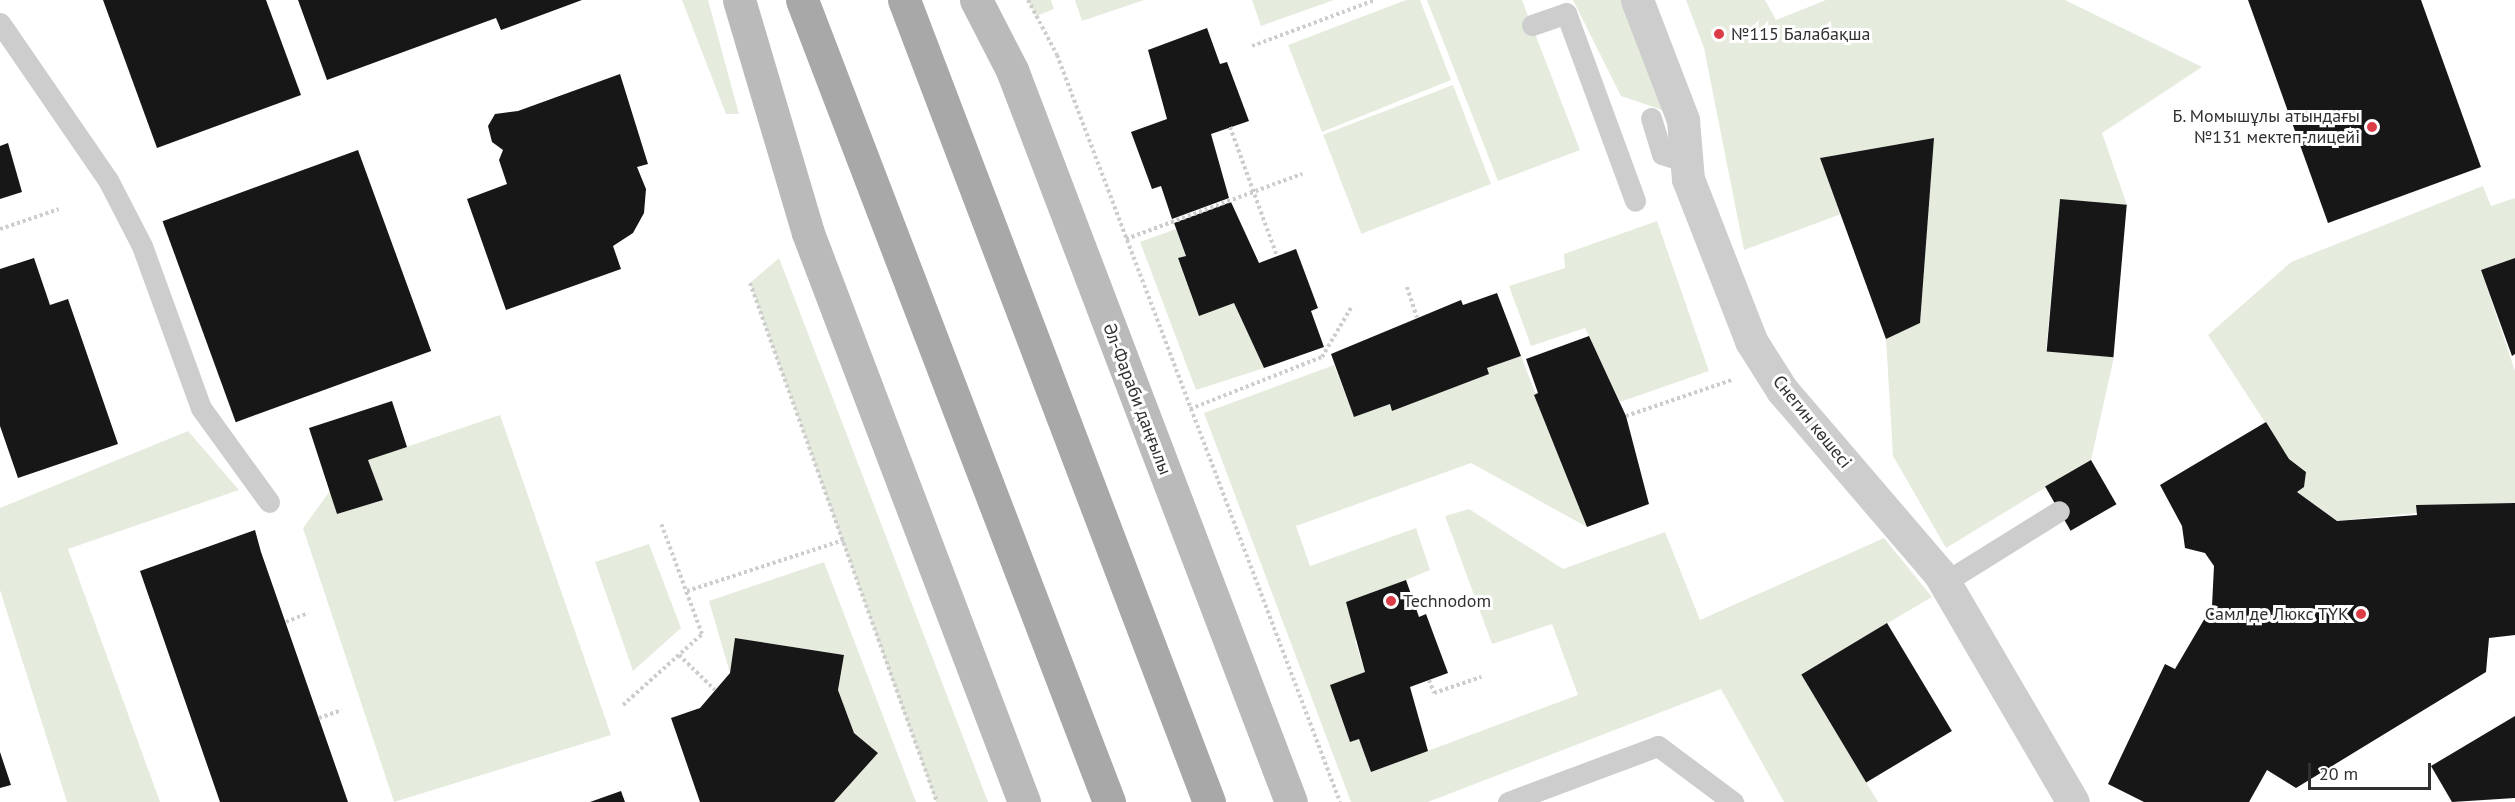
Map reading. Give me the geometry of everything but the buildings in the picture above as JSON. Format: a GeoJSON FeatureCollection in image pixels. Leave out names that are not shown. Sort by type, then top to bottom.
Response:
{"type":"FeatureCollection","features":[{"type":"Feature","properties":{"kind":"main road"},"geometry":{"type":"LineString","coordinates":[[740,0],[812,243],[1024,802]]}},
{"type":"Feature","properties":{"kind":"main road"},"geometry":{"type":"LineString","coordinates":[[802,0],[1109,802]]}},
{"type":"Feature","properties":{"kind":"main road"},"geometry":{"type":"LineString","coordinates":[[904,0],[1209,802]]}},
{"type":"Feature","properties":{"kind":"main road","name":"Әл-Фараби даңғылы"},"geometry":{"type":"LineString","coordinates":[[976,0],[1012,70],[1291,802]]}},
{"type":"Feature","properties":{"kind":"street","name":"Снегин көшесі"},"geometry":{"type":"LineString","coordinates":[[1637,0],[1683,120],[1687,162],[1723,282],[1750,341],[1782,390],[1945,582],[2073,802]]}},
{"type":"Feature","properties":{"kind":"lane"},"geometry":{"type":"LineString","coordinates":[[1532,25],[1566,13],[1635,201]]}},
{"type":"Feature","properties":{"kind":"lane"},"geometry":{"type":"LineString","coordinates":[[0,23],[108,180],[142,246],[201,408],[269,502]]}},
{"type":"Feature","properties":{"kind":"lane"},"geometry":{"type":"LineString","coordinates":[[1651,118],[1662,154],[1687,162]]}},
{"type":"Feature","properties":{"kind":"lane"},"geometry":{"type":"LineString","coordinates":[[1945,582],[2059,511]]}},
{"type":"Feature","properties":{"kind":"lane"},"geometry":{"type":"LineString","coordinates":[[1508,802],[1658,746],[1733,802]]}},
{"type":"Feature","properties":{"kind":"path"},"geometry":{"type":"LineString","coordinates":[[1028,0],[1057,55],[1340,802]]}},
{"type":"Feature","properties":{"kind":"path"},"geometry":{"type":"LineString","coordinates":[[1252,46],[1375,0]]}},
{"type":"Feature","properties":{"kind":"path"},"geometry":{"type":"LineString","coordinates":[[1230,127],[1277,256]]}},
{"type":"Feature","properties":{"kind":"path"},"geometry":{"type":"LineString","coordinates":[[1126,239],[1302,174]]}},
{"type":"Feature","properties":{"kind":"path"},"geometry":{"type":"LineString","coordinates":[[0,229],[59,209]]}},
{"type":"Feature","properties":{"kind":"path"},"geometry":{"type":"LineString","coordinates":[[750,283],[937,802]]}},
{"type":"Feature","properties":{"kind":"path"},"geometry":{"type":"LineString","coordinates":[[1407,287],[1417,317]]}},
{"type":"Feature","properties":{"kind":"path"},"geometry":{"type":"LineString","coordinates":[[1190,409],[1322,357],[1352,306]]}},
{"type":"Feature","properties":{"kind":"path"},"geometry":{"type":"LineString","coordinates":[[1626,416],[1732,380]]}},
{"type":"Feature","properties":{"kind":"path"},"geometry":{"type":"LineString","coordinates":[[623,705],[702,634],[661,523]]}},
{"type":"Feature","properties":{"kind":"path"},"geometry":{"type":"LineString","coordinates":[[687,591],[844,540]]}},
{"type":"Feature","properties":{"kind":"path"},"geometry":{"type":"LineString","coordinates":[[286,622],[308,613]]}},
{"type":"Feature","properties":{"kind":"path"},"geometry":{"type":"LineString","coordinates":[[679,655],[715,690]]}},
{"type":"Feature","properties":{"kind":"path"},"geometry":{"type":"LineString","coordinates":[[1429,680],[1434,693],[1480,677]]}},
{"type":"Feature","properties":{"kind":"path"},"geometry":{"type":"LineString","coordinates":[[319,718],[342,710]]}},
{"type":"Feature","properties":{"kind":"shaded area"},"geometry":{"type":"Polygon","coordinates":[[[682,0],[708,0],[739,114],[726,114],[682,0]]]}},
{"type":"Feature","properties":{"kind":"shaded area"},"geometry":{"type":"Polygon","coordinates":[[[1028,0],[1051,0],[1054,9],[1036,16],[1028,0]]]}},
{"type":"Feature","properties":{"kind":"shaded area"},"geometry":{"type":"Polygon","coordinates":[[[1075,0],[1144,0],[1082,21],[1075,0]]]}},
{"type":"Feature","properties":{"kind":"shaded area"},"geometry":{"type":"Polygon","coordinates":[[[1252,0],[1334,0],[1261,26],[1252,0]]]}},
{"type":"Feature","properties":{"kind":"shaded area"},"geometry":{"type":"Polygon","coordinates":[[[1406,0],[1420,0],[1451,80],[1322,132],[1288,45],[1406,0]]]}},
{"type":"Feature","properties":{"kind":"shaded area"},"geometry":{"type":"Polygon","coordinates":[[[1427,0],[1522,0],[1580,150],[1498,181],[1427,0]]]}},
{"type":"Feature","properties":{"kind":"shaded area"},"geometry":{"type":"Polygon","coordinates":[[[1573,0],[1624,0],[1668,112],[1621,96],[1573,0]]]}},
{"type":"Feature","properties":{"kind":"shaded area"},"geometry":{"type":"Polygon","coordinates":[[[1686,0],[1765,0],[1776,20],[1826,0],[2065,0],[2202,67],[2102,133],[2127,205],[2060,199],[2046,351],[2114,357],[2091,460],[1946,548],[1893,456],[1886,339],[1920,323],[1934,138],[1820,158],[1841,214],[1744,250],[1704,48],[1686,0]]]}},
{"type":"Feature","properties":{"kind":"shaded area"},"geometry":{"type":"Polygon","coordinates":[[[1453,85],[1491,184],[1361,234],[1323,135],[1453,85]]]}},
{"type":"Feature","properties":{"kind":"shaded area"},"geometry":{"type":"Polygon","coordinates":[[[2483,186],[2491,206],[2515,198],[2515,258],[2481,270],[2515,371],[2515,503],[2337,521],[2297,492],[2304,487],[2306,471],[2289,459],[2208,335],[2291,262],[2483,186]]]}},
{"type":"Feature","properties":{"kind":"shaded area"},"geometry":{"type":"Polygon","coordinates":[[[1657,221],[1709,371],[1620,402],[1585,328],[1531,346],[1509,286],[1565,268],[1564,254],[1657,221]]]}},
{"type":"Feature","properties":{"kind":"shaded area"},"geometry":{"type":"Polygon","coordinates":[[[1176,229],[1186,256],[1178,259],[1199,315],[1234,303],[1264,368],[1196,390],[1140,242],[1176,229]]]}},
{"type":"Feature","properties":{"kind":"shaded area"},"geometry":{"type":"Polygon","coordinates":[[[779,258],[988,802],[936,802],[750,283],[779,258]]]}},
{"type":"Feature","properties":{"kind":"shaded area"},"geometry":{"type":"Polygon","coordinates":[[[1521,356],[1587,527],[1471,463],[1296,526],[1310,566],[1416,528],[1430,570],[1406,580],[1355,641],[1365,672],[1330,685],[1350,742],[1359,739],[1371,772],[1578,695],[1552,624],[1492,644],[1445,516],[1469,509],[1563,569],[1665,532],[1700,620],[1884,538],[1932,597],[1801,674],[1878,802],[1784,802],[1721,689],[1428,802],[1351,802],[1204,413],[1334,365],[1354,417],[1390,404],[1393,410],[1489,374],[1487,368],[1521,356]]]}},
{"type":"Feature","properties":{"kind":"shaded area"},"geometry":{"type":"Polygon","coordinates":[[[500,415],[611,735],[394,802],[303,528],[330,491],[337,514],[382,500],[368,460],[500,415]]]}},
{"type":"Feature","properties":{"kind":"shaded area"},"geometry":{"type":"Polygon","coordinates":[[[188,431],[239,490],[68,549],[160,802],[67,802],[0,590],[0,508],[188,431]]]}},
{"type":"Feature","properties":{"kind":"shaded area"},"geometry":{"type":"Polygon","coordinates":[[[649,544],[681,628],[633,671],[595,562],[649,544]]]}},
{"type":"Feature","properties":{"kind":"shaded area"},"geometry":{"type":"Polygon","coordinates":[[[824,562],[916,802],[834,802],[878,753],[854,733],[838,690],[844,655],[735,638],[730,673],[709,601],[824,562]]]}},
{"type":"Feature","properties":{"kind":"place","name":"№115 Балабақша"},"geometry":{"type":"Point","coordinates":[1719,34]}},
{"type":"Feature","properties":{"kind":"place","name":"Б. Момышұлы атындағы №131 мектеп-лицейі"},"geometry":{"type":"Point","coordinates":[2372,127]}},
{"type":"Feature","properties":{"kind":"place","name":"Technodom"},"geometry":{"type":"Point","coordinates":[1391,601]}},
{"type":"Feature","properties":{"kind":"place","name":"Самл де Люкс ТҮК"},"geometry":{"type":"Point","coordinates":[2361,614]}}]}
